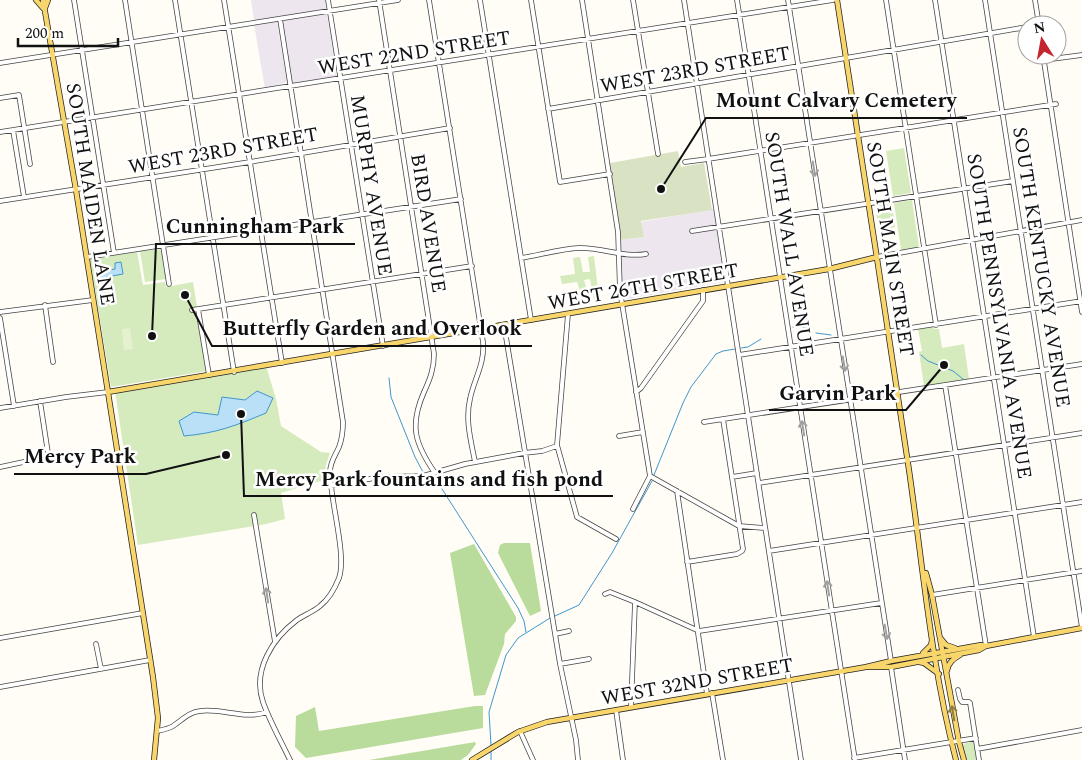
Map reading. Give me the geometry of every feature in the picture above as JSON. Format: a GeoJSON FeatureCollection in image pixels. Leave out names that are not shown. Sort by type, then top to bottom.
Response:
{"type":"FeatureCollection","features":[{"type":"Feature","properties":{"kind":"main road"},"geometry":{"type":"LineString","coordinates":[[36,0],[45,10]]}},
{"type":"Feature","properties":{"kind":"main road","name":"SOUTH MAIDEN LANE"},"geometry":{"type":"LineString","coordinates":[[43,0],[87,257],[156,701],[157,731],[154,760]]}},
{"type":"Feature","properties":{"kind":"main road"},"geometry":{"type":"LineString","coordinates":[[45,10],[48,0]]}},
{"type":"Feature","properties":{"kind":"main road","name":"SOUTH MAIN STREET"},"geometry":{"type":"LineString","coordinates":[[837,0],[908,460],[926,595],[956,760]]}},
{"type":"Feature","properties":{"kind":"main road","name":"WEST 26TH STREET"},"geometry":{"type":"LineString","coordinates":[[108,392],[829,269],[877,257]]}},
{"type":"Feature","properties":{"kind":"main road","name":"SOUTH MAIN STREET"},"geometry":{"type":"LineString","coordinates":[[923,562],[932,595],[964,760]]}},
{"type":"Feature","properties":{"kind":"main road"},"geometry":{"type":"LineString","coordinates":[[943,654],[956,649],[986,646],[1082,628]]}},
{"type":"Feature","properties":{"kind":"main road"},"geometry":{"type":"LineString","coordinates":[[940,637],[946,645],[956,649]]}},
{"type":"Feature","properties":{"kind":"main road"},"geometry":{"type":"LineString","coordinates":[[920,656],[931,645],[933,638]]}},
{"type":"Feature","properties":{"kind":"main road"},"geometry":{"type":"LineString","coordinates":[[866,667],[891,667],[936,655],[979,650],[986,646]]}},
{"type":"Feature","properties":{"kind":"main road"},"geometry":{"type":"LineString","coordinates":[[947,675],[948,666],[952,659],[962,653]]}},
{"type":"Feature","properties":{"kind":"main road","name":"WEST 32ND STREET"},"geometry":{"type":"LineString","coordinates":[[472,760],[520,731],[547,722],[920,656],[936,655]]}},
{"type":"Feature","properties":{"kind":"main road"},"geometry":{"type":"LineString","coordinates":[[915,662],[924,663],[939,674]]}},
{"type":"Feature","properties":{"kind":"street"},"geometry":{"type":"LineString","coordinates":[[74,0],[114,253]]}},
{"type":"Feature","properties":{"kind":"street"},"geometry":{"type":"LineString","coordinates":[[124,0],[169,284]]}},
{"type":"Feature","properties":{"kind":"street"},"geometry":{"type":"LineString","coordinates":[[175,0],[234,372]]}},
{"type":"Feature","properties":{"kind":"street"},"geometry":{"type":"LineString","coordinates":[[224,0],[282,363]]}},
{"type":"Feature","properties":{"kind":"street","name":"MURPHY AVENUE"},"geometry":{"type":"LineString","coordinates":[[328,0],[382,346]]}},
{"type":"Feature","properties":{"kind":"street"},"geometry":{"type":"LineString","coordinates":[[0,63],[329,11],[379,1],[398,0]]}},
{"type":"Feature","properties":{"kind":"street"},"geometry":{"type":"LineString","coordinates":[[429,0],[482,329],[483,360],[471,395],[468,412],[475,462]]}},
{"type":"Feature","properties":{"kind":"street"},"geometry":{"type":"LineString","coordinates":[[480,0],[531,320]]}},
{"type":"Feature","properties":{"kind":"street"},"geometry":{"type":"LineString","coordinates":[[531,0],[560,182],[610,174]]}},
{"type":"Feature","properties":{"kind":"street"},"geometry":{"type":"LineString","coordinates":[[582,0],[618,232],[618,275],[622,304],[650,476],[633,509]]}},
{"type":"Feature","properties":{"kind":"street"},"geometry":{"type":"LineString","coordinates":[[633,0],[658,154]]}},
{"type":"Feature","properties":{"kind":"street"},"geometry":{"type":"LineString","coordinates":[[684,0],[801,760]]}},
{"type":"Feature","properties":{"kind":"street","name":"SOUTH WALL AVENUE"},"geometry":{"type":"LineString","coordinates":[[737,0],[855,759]]}},
{"type":"Feature","properties":{"kind":"street"},"geometry":{"type":"LineString","coordinates":[[788,0],[891,661]]}},
{"type":"Feature","properties":{"kind":"street","name":"WEST 22ND STREET"},"geometry":{"type":"LineString","coordinates":[[0,132],[832,0]]}},
{"type":"Feature","properties":{"kind":"street"},"geometry":{"type":"LineString","coordinates":[[886,0],[936,325]]}},
{"type":"Feature","properties":{"kind":"street","name":"SOUTH PENNSYLVANIA AVENUE"},"geometry":{"type":"LineString","coordinates":[[935,0],[1034,637]]}},
{"type":"Feature","properties":{"kind":"street","name":"SOUTH KENTUCKY AVENUE"},"geometry":{"type":"LineString","coordinates":[[984,0],[1082,628]]}},
{"type":"Feature","properties":{"kind":"street"},"geometry":{"type":"LineString","coordinates":[[1035,0],[1037,15]]}},
{"type":"Feature","properties":{"kind":"street","name":"BIRD AVENUE"},"geometry":{"type":"LineString","coordinates":[[379,1],[432,337],[433,369],[417,410],[415,424],[419,447],[435,473]]}},
{"type":"Feature","properties":{"kind":"street"},"geometry":{"type":"LineString","coordinates":[[280,18],[343,422],[343,434],[332,459],[330,470],[341,554],[340,575],[332,592],[321,606],[298,619],[279,636],[266,657],[262,672],[261,696],[290,760]]}},
{"type":"Feature","properties":{"kind":"street","name":"WEST 23RD STREET"},"geometry":{"type":"LineString","coordinates":[[548,109],[1017,29]]}},
{"type":"Feature","properties":{"kind":"street"},"geometry":{"type":"LineString","coordinates":[[1067,57],[1082,55]]}},
{"type":"Feature","properties":{"kind":"street"},"geometry":{"type":"LineString","coordinates":[[1045,65],[1082,312]]}},
{"type":"Feature","properties":{"kind":"street"},"geometry":{"type":"LineString","coordinates":[[0,98],[19,96],[30,164]]}},
{"type":"Feature","properties":{"kind":"street"},"geometry":{"type":"LineString","coordinates":[[685,162],[708,160],[1056,104]]}},
{"type":"Feature","properties":{"kind":"street","name":"WEST 23RD STREET"},"geometry":{"type":"LineString","coordinates":[[0,201],[202,170],[450,128]]}},
{"type":"Feature","properties":{"kind":"street"},"geometry":{"type":"LineString","coordinates":[[13,130],[24,197]]}},
{"type":"Feature","properties":{"kind":"street"},"geometry":{"type":"LineString","coordinates":[[692,232],[1013,181]]}},
{"type":"Feature","properties":{"kind":"street"},"geometry":{"type":"LineString","coordinates":[[87,257],[461,199]]}},
{"type":"Feature","properties":{"kind":"street"},"geometry":{"type":"LineString","coordinates":[[877,257],[1082,220]]}},
{"type":"Feature","properties":{"kind":"street"},"geometry":{"type":"LineString","coordinates":[[521,258],[579,248],[593,248],[634,255],[646,254]]}},
{"type":"Feature","properties":{"kind":"street"},"geometry":{"type":"LineString","coordinates":[[192,310],[472,266]]}},
{"type":"Feature","properties":{"kind":"street"},"geometry":{"type":"LineString","coordinates":[[636,392],[641,388],[703,301],[703,290]]}},
{"type":"Feature","properties":{"kind":"street"},"geometry":{"type":"LineString","coordinates":[[0,312],[93,300]]}},
{"type":"Feature","properties":{"kind":"street"},"geometry":{"type":"LineString","coordinates":[[739,355],[1081,302]]}},
{"type":"Feature","properties":{"kind":"street"},"geometry":{"type":"LineString","coordinates":[[45,306],[53,362]]}},
{"type":"Feature","properties":{"kind":"street"},"geometry":{"type":"LineString","coordinates":[[198,308],[209,376]]}},
{"type":"Feature","properties":{"kind":"street"},"geometry":{"type":"LineString","coordinates":[[568,314],[557,446],[577,517],[616,539]]}},
{"type":"Feature","properties":{"kind":"street"},"geometry":{"type":"LineString","coordinates":[[0,318],[14,406]]}},
{"type":"Feature","properties":{"kind":"street"},"geometry":{"type":"LineString","coordinates":[[504,325],[560,664],[578,749],[578,760]]}},
{"type":"Feature","properties":{"kind":"street"},"geometry":{"type":"LineString","coordinates":[[704,422],[1082,364]]}},
{"type":"Feature","properties":{"kind":"street"},"geometry":{"type":"LineString","coordinates":[[945,385],[986,646]]}},
{"type":"Feature","properties":{"kind":"street","name":"WEST 26TH STREET"},"geometry":{"type":"LineString","coordinates":[[0,408],[108,392]]}},
{"type":"Feature","properties":{"kind":"street"},"geometry":{"type":"LineString","coordinates":[[0,467],[47,457],[40,401]]}},
{"type":"Feature","properties":{"kind":"street"},"geometry":{"type":"LineString","coordinates":[[686,562],[740,553],[743,549],[724,419]]}},
{"type":"Feature","properties":{"kind":"street"},"geometry":{"type":"LineString","coordinates":[[619,436],[643,432]]}},
{"type":"Feature","properties":{"kind":"street"},"geometry":{"type":"LineString","coordinates":[[758,483],[1082,433]]}},
{"type":"Feature","properties":{"kind":"street"},"geometry":{"type":"LineString","coordinates":[[331,486],[380,477],[413,478],[475,462],[546,450],[557,446]]}},
{"type":"Feature","properties":{"kind":"street"},"geometry":{"type":"LineString","coordinates":[[732,477],[757,473]]}},
{"type":"Feature","properties":{"kind":"street"},"geometry":{"type":"LineString","coordinates":[[650,476],[739,526],[765,528]]}},
{"type":"Feature","properties":{"kind":"street"},"geometry":{"type":"LineString","coordinates":[[677,491],[697,630],[723,760]]}},
{"type":"Feature","properties":{"kind":"street"},"geometry":{"type":"LineString","coordinates":[[769,551],[1082,502]]}},
{"type":"Feature","properties":{"kind":"street"},"geometry":{"type":"LineString","coordinates":[[254,515],[275,642]]}},
{"type":"Feature","properties":{"kind":"street"},"geometry":{"type":"LineString","coordinates":[[932,595],[1082,571]]}},
{"type":"Feature","properties":{"kind":"street"},"geometry":{"type":"LineString","coordinates":[[605,594],[610,592],[697,630],[881,603]]}},
{"type":"Feature","properties":{"kind":"street"},"geometry":{"type":"LineString","coordinates":[[631,707],[634,602]]}},
{"type":"Feature","properties":{"kind":"street"},"geometry":{"type":"LineString","coordinates":[[0,638],[143,613]]}},
{"type":"Feature","properties":{"kind":"street"},"geometry":{"type":"LineString","coordinates":[[555,634],[569,630]]}},
{"type":"Feature","properties":{"kind":"street"},"geometry":{"type":"LineString","coordinates":[[96,644],[101,669]]}},
{"type":"Feature","properties":{"kind":"street"},"geometry":{"type":"LineString","coordinates":[[560,664],[589,659]]}},
{"type":"Feature","properties":{"kind":"street"},"geometry":{"type":"LineString","coordinates":[[0,687],[150,660]]}},
{"type":"Feature","properties":{"kind":"street"},"geometry":{"type":"LineString","coordinates":[[891,667],[905,760]]}},
{"type":"Feature","properties":{"kind":"street"},"geometry":{"type":"LineString","coordinates":[[958,690],[962,702],[970,703],[979,760]]}},
{"type":"Feature","properties":{"kind":"street"},"geometry":{"type":"LineString","coordinates":[[616,710],[623,760]]}},
{"type":"Feature","properties":{"kind":"street"},"geometry":{"type":"LineString","coordinates":[[157,731],[171,727],[199,711],[250,716],[267,712]]}},
{"type":"Feature","properties":{"kind":"street"},"geometry":{"type":"LineString","coordinates":[[977,749],[1082,730]]}},
{"type":"Feature","properties":{"kind":"street"},"geometry":{"type":"LineString","coordinates":[[520,731],[533,760]]}},
{"type":"Feature","properties":{"kind":"street"},"geometry":{"type":"LineString","coordinates":[[855,759],[976,738]]}},
{"type":"Feature","properties":{"kind":"shaded area"},"geometry":{"type":"Polygon","coordinates":[[[251,0],[325,0],[326,9],[254,21],[251,0]]]}},
{"type":"Feature","properties":{"kind":"shaded area"},"geometry":{"type":"Polygon","coordinates":[[[327,14],[337,76],[293,84],[282,21],[327,14]]]}},
{"type":"Feature","properties":{"kind":"shaded area"},"geometry":{"type":"Polygon","coordinates":[[[277,21],[287,82],[265,89],[254,24],[277,21]]]}},
{"type":"Feature","properties":{"kind":"shaded area"},"geometry":{"type":"Polygon","coordinates":[[[714,209],[724,282],[624,298],[620,277],[620,240],[644,237],[641,222],[714,209]]]}},
{"type":"Feature","properties":{"kind":"green space"},"geometry":{"type":"Polygon","coordinates":[[[904,148],[911,193],[893,196],[886,151],[904,148]]]}},
{"type":"Feature","properties":{"kind":"green space"},"geometry":{"type":"Polygon","coordinates":[[[678,151],[681,167],[704,163],[712,210],[641,221],[644,237],[620,240],[610,163],[678,151]]]}},
{"type":"Feature","properties":{"kind":"green space"},"geometry":{"type":"Polygon","coordinates":[[[912,200],[919,247],[901,250],[894,203],[912,200]]]}},
{"type":"Feature","properties":{"kind":"green space"},"geometry":{"type":"Polygon","coordinates":[[[892,203],[895,227],[892,228],[892,232],[896,232],[896,234],[880,237],[875,206],[892,203]]]}},
{"type":"Feature","properties":{"kind":"green space"},"geometry":{"type":"Polygon","coordinates":[[[161,249],[166,279],[145,282],[140,251],[161,249]]]}},
{"type":"Feature","properties":{"kind":"green space"},"geometry":{"type":"Polygon","coordinates":[[[137,252],[143,285],[165,282],[166,287],[193,282],[207,371],[111,387],[90,259],[137,252]]]}},
{"type":"Feature","properties":{"kind":"green space"},"geometry":{"type":"Polygon","coordinates":[[[594,256],[599,298],[594,300],[590,279],[584,280],[589,298],[583,300],[577,282],[562,284],[560,276],[575,274],[573,258],[580,257],[583,272],[590,272],[588,257],[594,256]]]}},
{"type":"Feature","properties":{"kind":"green space"},"geometry":{"type":"Polygon","coordinates":[[[932,327],[939,329],[942,348],[964,344],[969,379],[924,386],[919,352],[922,351],[918,329],[932,327]]]}},
{"type":"Feature","properties":{"kind":"green space"},"geometry":{"type":"Polygon","coordinates":[[[130,328],[133,349],[124,350],[122,329],[130,328]]]}},
{"type":"Feature","properties":{"kind":"green space"},"geometry":{"type":"Polygon","coordinates":[[[266,366],[276,399],[281,426],[321,452],[330,453],[324,480],[281,493],[285,519],[266,524],[138,545],[115,391],[266,366]]]}},
{"type":"Feature","properties":{"kind":"green space"},"geometry":{"type":"Polygon","coordinates":[[[504,543],[530,543],[541,611],[530,616],[498,553],[500,545],[504,543]]]}},
{"type":"Feature","properties":{"kind":"green space"},"geometry":{"type":"Polygon","coordinates":[[[474,544],[516,617],[516,621],[505,634],[504,644],[485,695],[474,696],[450,553],[474,544]]]}},
{"type":"Feature","properties":{"kind":"green space"},"geometry":{"type":"Polygon","coordinates":[[[483,706],[483,728],[306,758],[295,747],[296,716],[315,707],[319,731],[483,706]]]}},
{"type":"Feature","properties":{"kind":"green space"},"geometry":{"type":"Polygon","coordinates":[[[475,742],[476,744],[468,755],[461,760],[369,760],[475,742]]]}},
{"type":"Feature","properties":{"kind":"green space"},"geometry":{"type":"Polygon","coordinates":[[[973,742],[977,760],[965,760],[962,746],[973,742]]]}},
{"type":"Feature","properties":{"kind":"water"},"geometry":{"type":"Polygon","coordinates":[[[121,262],[123,274],[106,277],[107,282],[101,283],[99,272],[115,269],[115,263],[121,262]]]}},
{"type":"Feature","properties":{"kind":"water"},"geometry":{"type":"Polygon","coordinates":[[[257,391],[273,398],[266,413],[226,428],[184,436],[179,421],[194,412],[218,415],[222,397],[245,400],[257,391]]]}},
{"type":"Feature","properties":{"kind":"waterway"},"geometry":{"type":"LineString","coordinates":[[793,327],[800,326],[811,330]]}},
{"type":"Feature","properties":{"kind":"waterway"},"geometry":{"type":"LineString","coordinates":[[816,333],[831,335]]}},
{"type":"Feature","properties":{"kind":"waterway"},"geometry":{"type":"LineString","coordinates":[[741,348],[748,347],[761,339]]}},
{"type":"Feature","properties":{"kind":"waterway"},"geometry":{"type":"LineString","coordinates":[[654,475],[691,387],[716,354],[735,349]]}},
{"type":"Feature","properties":{"kind":"waterway"},"geometry":{"type":"LineString","coordinates":[[921,355],[928,361],[953,371],[963,379]]}},
{"type":"Feature","properties":{"kind":"waterway"},"geometry":{"type":"LineString","coordinates":[[389,378],[391,397],[423,472]]}},
{"type":"Feature","properties":{"kind":"waterway"},"geometry":{"type":"LineString","coordinates":[[432,479],[442,489],[518,608],[524,621],[526,632]]}},
{"type":"Feature","properties":{"kind":"waterway"},"geometry":{"type":"LineString","coordinates":[[555,616],[579,605],[612,553],[652,481]]}},
{"type":"Feature","properties":{"kind":"waterway"},"geometry":{"type":"LineString","coordinates":[[491,745],[489,712],[506,655],[518,638],[550,618]]}},
{"type":"Feature","properties":{"kind":"waterway"},"geometry":{"type":"LineString","coordinates":[[491,751],[491,760]]}},
{"type":"Feature","properties":{"kind":"place","name":"Mount Calvary Cemetery"},"geometry":{"type":"Point","coordinates":[661,189]}},
{"type":"Feature","properties":{"kind":"place","name":"Butterfly Garden and Overlook"},"geometry":{"type":"Point","coordinates":[185,295]}},
{"type":"Feature","properties":{"kind":"place","name":"Cunningham Park"},"geometry":{"type":"Point","coordinates":[152,336]}},
{"type":"Feature","properties":{"kind":"place","name":"Garvin Park"},"geometry":{"type":"Point","coordinates":[944,365]}},
{"type":"Feature","properties":{"kind":"place","name":"Mercy Park fountains and fish pond"},"geometry":{"type":"Point","coordinates":[241,414]}},
{"type":"Feature","properties":{"kind":"place","name":"Mercy Park"},"geometry":{"type":"Point","coordinates":[226,455]}}]}
